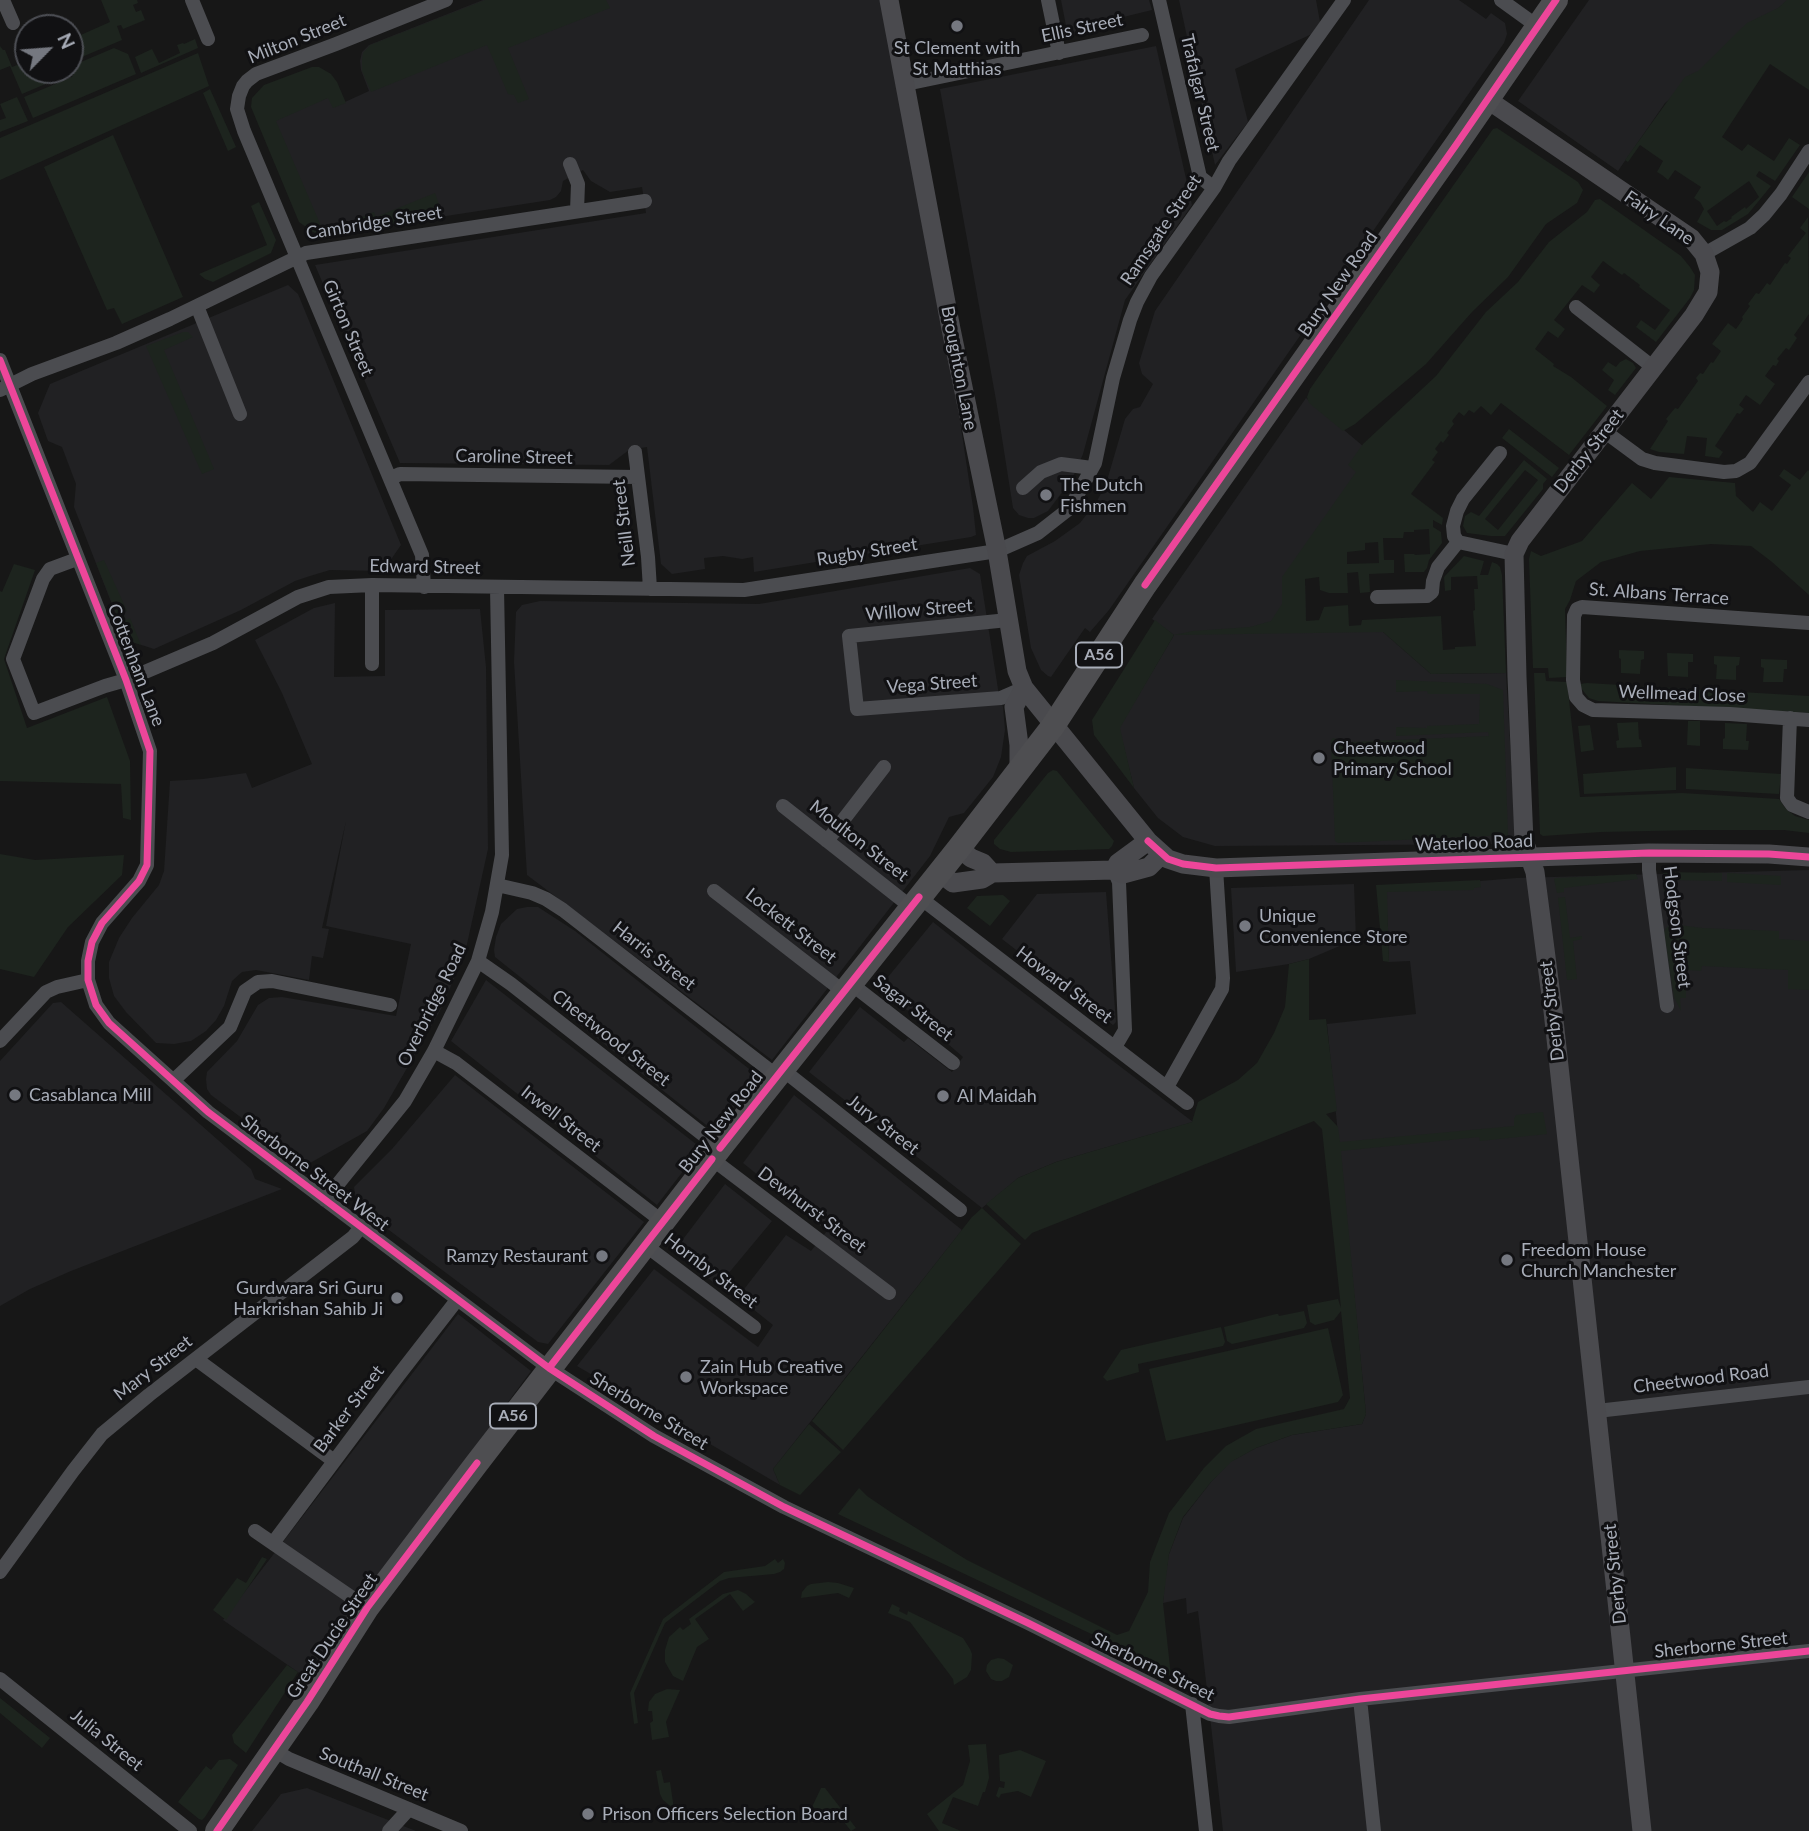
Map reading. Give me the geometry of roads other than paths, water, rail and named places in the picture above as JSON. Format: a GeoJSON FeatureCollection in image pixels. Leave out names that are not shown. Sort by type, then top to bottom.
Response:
{"type":"FeatureCollection","features":[{"type":"Feature","properties":{"kind":"highway","name":"Bury New Road"},"geometry":{"type":"LineString","coordinates":[[549,1368],[1053,726],[1145,585],[1556,0]]}},
{"type":"Feature","properties":{"kind":"highway","name":"Great Ducie Street"},"geometry":{"type":"LineString","coordinates":[[218,1831],[368,1608],[549,1368]]}},
{"type":"Feature","properties":{"kind":"street"},"geometry":{"type":"LineString","coordinates":[[191,0],[208,39]]}},
{"type":"Feature","properties":{"kind":"street","name":"Milton Street"},"geometry":{"type":"LineString","coordinates":[[243,86],[256,74],[446,0]]}},
{"type":"Feature","properties":{"kind":"street","name":"Broughton Lane"},"geometry":{"type":"LineString","coordinates":[[890,0],[951,329],[997,551],[1017,671],[1024,688],[1053,726]]}},
{"type":"Feature","properties":{"kind":"street"},"geometry":{"type":"LineString","coordinates":[[1048,0],[1059,53]]}},
{"type":"Feature","properties":{"kind":"street","name":"Trafalgar Street"},"geometry":{"type":"LineString","coordinates":[[1159,0],[1200,177],[1214,188]]}},
{"type":"Feature","properties":{"kind":"street","name":"Ramsgate Street"},"geometry":{"type":"LineString","coordinates":[[997,551],[1038,533],[1070,508],[1095,463],[1113,378],[1137,302],[1153,274],[1214,188],[1229,161],[1344,0]]}},
{"type":"Feature","properties":{"kind":"street"},"geometry":{"type":"LineString","coordinates":[[1501,0],[1537,26]]}},
{"type":"Feature","properties":{"kind":"street"},"geometry":{"type":"LineString","coordinates":[[9,2],[13,23]]}},
{"type":"Feature","properties":{"kind":"street","name":"Ellis Street"},"geometry":{"type":"LineString","coordinates":[[906,84],[1142,35]]}},
{"type":"Feature","properties":{"kind":"street","name":"Girton Street"},"geometry":{"type":"LineString","coordinates":[[243,86],[237,102],[238,117],[422,555],[424,587]]}},
{"type":"Feature","properties":{"kind":"street","name":"Fairy Lane"},"geometry":{"type":"LineString","coordinates":[[1488,100],[1679,229],[1704,254],[1750,228],[1764,215],[1809,151]]}},
{"type":"Feature","properties":{"kind":"street"},"geometry":{"type":"LineString","coordinates":[[570,164],[578,184],[577,211]]}},
{"type":"Feature","properties":{"kind":"street","name":"Cambridge Street"},"geometry":{"type":"LineString","coordinates":[[5,387],[56,364],[116,343],[306,253],[645,201]]}},
{"type":"Feature","properties":{"kind":"street","name":"Derby Street"},"geometry":{"type":"LineString","coordinates":[[1642,1831],[1553,1011],[1535,872],[1524,841],[1514,554],[1520,541],[1694,315],[1708,292],[1710,272],[1704,254]]}},
{"type":"Feature","properties":{"kind":"street"},"geometry":{"type":"LineString","coordinates":[[197,306],[240,414]]}},
{"type":"Feature","properties":{"kind":"street"},"geometry":{"type":"LineString","coordinates":[[1576,307],[1654,368]]}},
{"type":"Feature","properties":{"kind":"street","name":"Cottenham Lane"},"geometry":{"type":"LineString","coordinates":[[0,360],[5,387],[126,680],[150,751],[147,865],[139,881],[102,923],[92,942],[88,980]]}},
{"type":"Feature","properties":{"kind":"street"},"geometry":{"type":"LineString","coordinates":[[1604,430],[1642,459],[1654,463],[1724,472],[1736,471],[1750,463],[1809,382]]}},
{"type":"Feature","properties":{"kind":"street","name":"Neill Street"},"geometry":{"type":"LineString","coordinates":[[635,452],[650,589]]}},
{"type":"Feature","properties":{"kind":"street"},"geometry":{"type":"LineString","coordinates":[[1500,453],[1463,499],[1453,526],[1454,536],[1458,542],[1514,554]]}},
{"type":"Feature","properties":{"kind":"street"},"geometry":{"type":"LineString","coordinates":[[1023,488],[1041,472],[1061,464],[1092,468]]}},
{"type":"Feature","properties":{"kind":"street","name":"Caroline Street"},"geometry":{"type":"LineString","coordinates":[[391,478],[400,474],[638,477]]}},
{"type":"Feature","properties":{"kind":"street"},"geometry":{"type":"LineString","coordinates":[[1377,597],[1427,596],[1432,592],[1438,567],[1458,542]]}},
{"type":"Feature","properties":{"kind":"street","name":"Rugby Street"},"geometry":{"type":"LineString","coordinates":[[744,590],[997,551]]}},
{"type":"Feature","properties":{"kind":"street","name":"Edward Street"},"geometry":{"type":"LineString","coordinates":[[77,559],[50,569],[43,579],[13,659],[34,713],[126,680],[213,643],[298,597],[329,587],[372,585],[744,590]]}},
{"type":"Feature","properties":{"kind":"street"},"geometry":{"type":"LineString","coordinates":[[372,585],[372,664]]}},
{"type":"Feature","properties":{"kind":"street","name":"Overbridge Road"},"geometry":{"type":"LineString","coordinates":[[325,1199],[405,1101],[434,1051],[478,961],[492,912],[502,855],[497,588]]}},
{"type":"Feature","properties":{"kind":"street","name":"St. Albans Terrace"},"geometry":{"type":"LineString","coordinates":[[1573,680],[1574,616],[1577,609],[1582,607],[1809,623]]}},
{"type":"Feature","properties":{"kind":"street","name":"Willow Street"},"geometry":{"type":"LineString","coordinates":[[855,693],[849,636],[1008,621]]}},
{"type":"Feature","properties":{"kind":"street","name":"Wellmead Close"},"geometry":{"type":"LineString","coordinates":[[1573,680],[1576,698],[1593,709],[1730,713],[1809,720]]}},
{"type":"Feature","properties":{"kind":"street"},"geometry":{"type":"LineString","coordinates":[[1018,772],[1019,745],[1014,707],[1024,688]]}},
{"type":"Feature","properties":{"kind":"street","name":"Vega Street"},"geometry":{"type":"LineString","coordinates":[[855,693],[857,709],[1001,698],[1024,688]]}},
{"type":"Feature","properties":{"kind":"street"},"geometry":{"type":"LineString","coordinates":[[1790,718],[1787,799],[1792,805],[1809,812]]}},
{"type":"Feature","properties":{"kind":"street"},"geometry":{"type":"LineString","coordinates":[[1053,726],[1155,848],[1118,863],[1114,870]]}},
{"type":"Feature","properties":{"kind":"street"},"geometry":{"type":"LineString","coordinates":[[827,841],[884,767]]}},
{"type":"Feature","properties":{"kind":"street","name":"Moulton Street"},"geometry":{"type":"LineString","coordinates":[[783,806],[827,841],[915,902]]}},
{"type":"Feature","properties":{"kind":"street"},"geometry":{"type":"LineString","coordinates":[[959,848],[971,858],[983,863],[992,873]]}},
{"type":"Feature","properties":{"kind":"street","name":"Waterloo Road"},"geometry":{"type":"LineString","coordinates":[[1155,848],[1168,859],[1183,864],[1216,868],[1649,853],[1809,857]]}},
{"type":"Feature","properties":{"kind":"street","name":"Hodgson Street"},"geometry":{"type":"LineString","coordinates":[[1649,853],[1667,1006]]}},
{"type":"Feature","properties":{"kind":"street"},"geometry":{"type":"LineString","coordinates":[[1167,1087],[1222,989],[1216,868]]}},
{"type":"Feature","properties":{"kind":"street"},"geometry":{"type":"LineString","coordinates":[[940,872],[953,883],[982,879],[992,873],[1114,870]]}},
{"type":"Feature","properties":{"kind":"street"},"geometry":{"type":"LineString","coordinates":[[1114,870],[1119,882],[1125,1030],[1115,1047]]}},
{"type":"Feature","properties":{"kind":"street","name":"Harris Street"},"geometry":{"type":"LineString","coordinates":[[497,885],[532,893],[561,908],[780,1073]]}},
{"type":"Feature","properties":{"kind":"street","name":"Lockett Street"},"geometry":{"type":"LineString","coordinates":[[715,891],[847,988]]}},
{"type":"Feature","properties":{"kind":"street","name":"Howard Street"},"geometry":{"type":"LineString","coordinates":[[915,902],[1002,962],[1187,1103]]}},
{"type":"Feature","properties":{"kind":"street","name":"Cheetwood Street"},"geometry":{"type":"LineString","coordinates":[[478,961],[511,984],[716,1154]]}},
{"type":"Feature","properties":{"kind":"street"},"geometry":{"type":"LineString","coordinates":[[0,1041],[46,992],[88,980]]}},
{"type":"Feature","properties":{"kind":"street","name":"Sherborne Street West"},"geometry":{"type":"LineString","coordinates":[[88,980],[96,1005],[109,1023],[208,1112],[549,1368]]}},
{"type":"Feature","properties":{"kind":"street"},"geometry":{"type":"LineString","coordinates":[[174,1080],[230,1027],[245,991],[258,982],[272,981],[390,1005]]}},
{"type":"Feature","properties":{"kind":"street","name":"Sagar Street"},"geometry":{"type":"LineString","coordinates":[[847,988],[953,1063]]}},
{"type":"Feature","properties":{"kind":"street","name":"Irwell Street"},"geometry":{"type":"LineString","coordinates":[[434,1051],[456,1063],[663,1222]]}},
{"type":"Feature","properties":{"kind":"street","name":"Jury Street"},"geometry":{"type":"LineString","coordinates":[[780,1073],[960,1210]]}},
{"type":"Feature","properties":{"kind":"street","name":"Dewhurst Street"},"geometry":{"type":"LineString","coordinates":[[716,1154],[889,1293]]}},
{"type":"Feature","properties":{"kind":"street","name":"Mary Street"},"geometry":{"type":"LineString","coordinates":[[0,1572],[102,1434],[353,1237],[361,1227]]}},
{"type":"Feature","properties":{"kind":"street","name":"Hornby Street"},"geometry":{"type":"LineString","coordinates":[[645,1245],[754,1327]]}},
{"type":"Feature","properties":{"kind":"street","name":"Barker Street"},"geometry":{"type":"LineString","coordinates":[[273,1543],[457,1300]]}},
{"type":"Feature","properties":{"kind":"street"},"geometry":{"type":"LineString","coordinates":[[196,1359],[334,1461]]}},
{"type":"Feature","properties":{"kind":"street","name":"Sherborne Street"},"geometry":{"type":"LineString","coordinates":[[549,1368],[654,1436],[784,1507],[1028,1623],[1210,1714],[1229,1717],[1360,1699],[1809,1651]]}},
{"type":"Feature","properties":{"kind":"street","name":"Cheetwood Road"},"geometry":{"type":"LineString","coordinates":[[1597,1411],[1809,1387]]}},
{"type":"Feature","properties":{"kind":"street"},"geometry":{"type":"LineString","coordinates":[[255,1531],[368,1608]]}},
{"type":"Feature","properties":{"kind":"street","name":"Julia Street"},"geometry":{"type":"LineString","coordinates":[[0,1679],[190,1831]]}},
{"type":"Feature","properties":{"kind":"street"},"geometry":{"type":"LineString","coordinates":[[1360,1699],[1374,1831]]}},
{"type":"Feature","properties":{"kind":"street"},"geometry":{"type":"LineString","coordinates":[[1192,1704],[1206,1831]]}},
{"type":"Feature","properties":{"kind":"street","name":"Southall Street"},"geometry":{"type":"LineString","coordinates":[[274,1750],[289,1759],[461,1831]]}},
{"type":"Feature","properties":{"kind":"street"},"geometry":{"type":"LineString","coordinates":[[389,1831],[409,1809]]}},
{"type":"Feature","properties":{"kind":"place","name":"St Clement with St Matthias"},"geometry":{"type":"Point","coordinates":[957,26]}},
{"type":"Feature","properties":{"kind":"place","name":"The Dutch Fishmen"},"geometry":{"type":"Point","coordinates":[1046,495]}},
{"type":"Feature","properties":{"kind":"place","name":"Cheetwood Primary School"},"geometry":{"type":"Point","coordinates":[1319,758]}},
{"type":"Feature","properties":{"kind":"place","name":"Unique Convenience Store"},"geometry":{"type":"Point","coordinates":[1245,926]}},
{"type":"Feature","properties":{"kind":"place","name":"Casablanca Mill"},"geometry":{"type":"Point","coordinates":[15,1095]}},
{"type":"Feature","properties":{"kind":"place","name":"Al Maidah"},"geometry":{"type":"Point","coordinates":[943,1096]}},
{"type":"Feature","properties":{"kind":"place","name":"Ramzy Restaurant"},"geometry":{"type":"Point","coordinates":[602,1256]}},
{"type":"Feature","properties":{"kind":"place","name":"Freedom House Church Manchester"},"geometry":{"type":"Point","coordinates":[1507,1260]}},
{"type":"Feature","properties":{"kind":"place","name":"Gurdwara Sri Guru Harkrishan Sahib Ji"},"geometry":{"type":"Point","coordinates":[397,1298]}},
{"type":"Feature","properties":{"kind":"place","name":"Zain Hub Creative Workspace"},"geometry":{"type":"Point","coordinates":[686,1377]}},
{"type":"Feature","properties":{"kind":"place","name":"Prison Officers Selection Board"},"geometry":{"type":"Point","coordinates":[588,1814]}}]}
